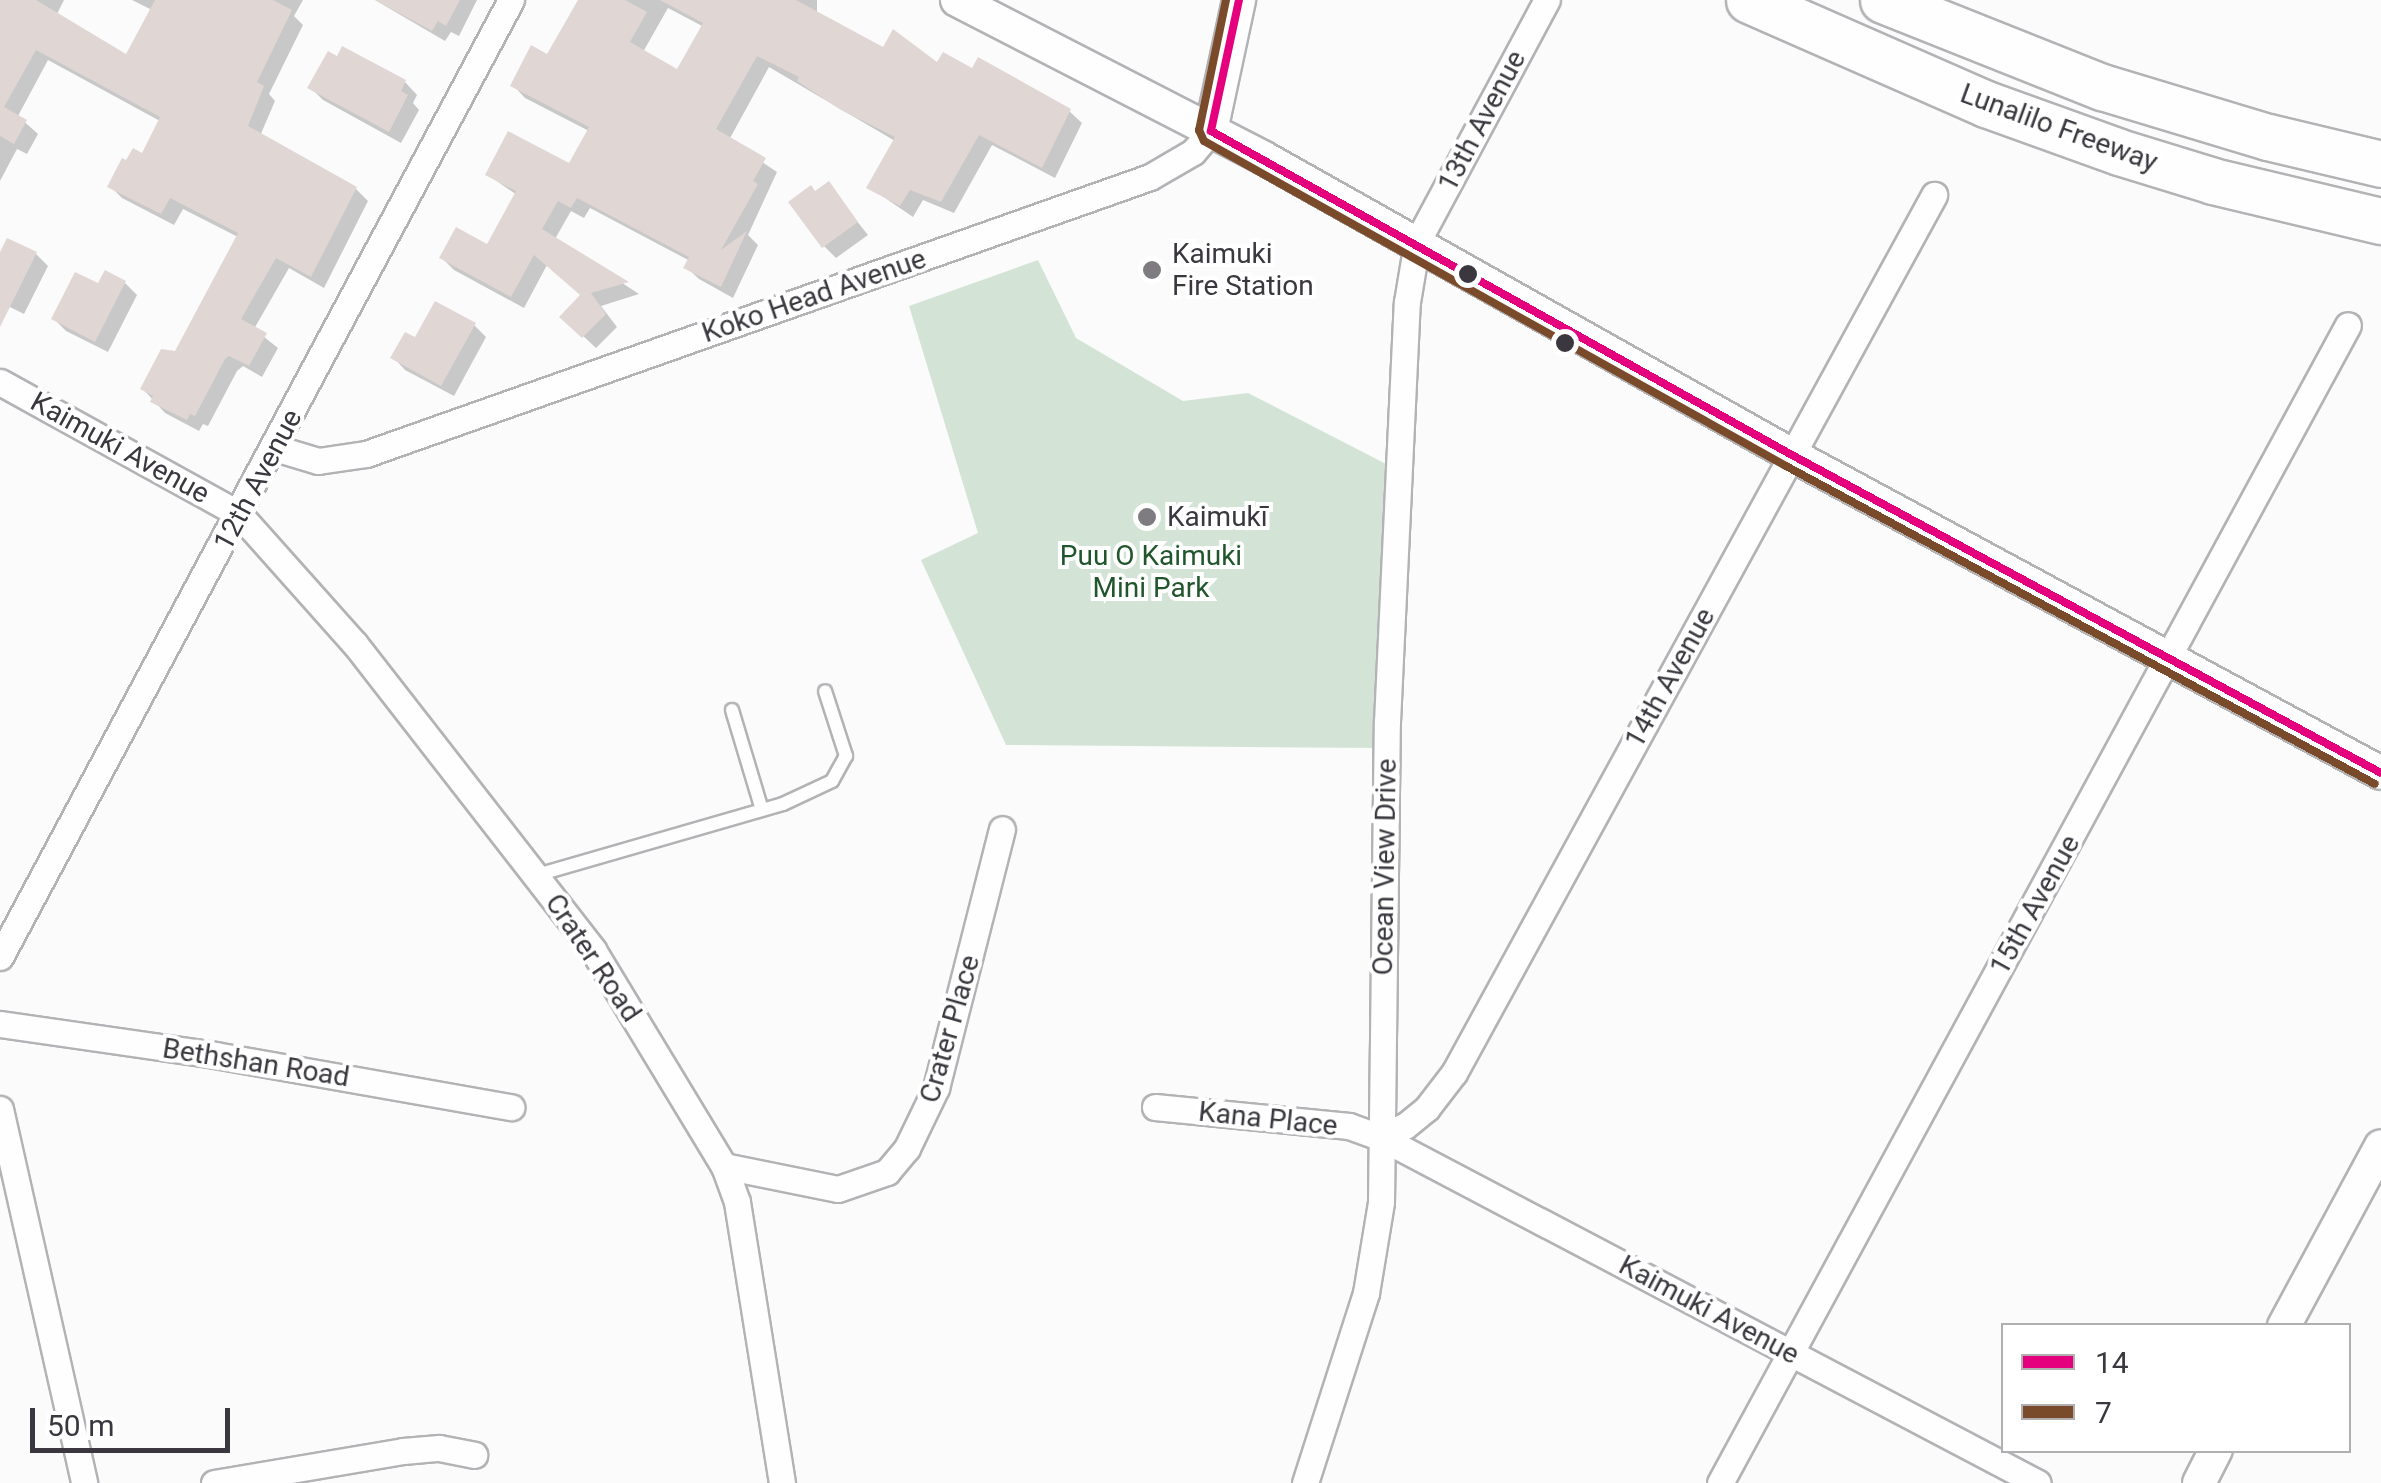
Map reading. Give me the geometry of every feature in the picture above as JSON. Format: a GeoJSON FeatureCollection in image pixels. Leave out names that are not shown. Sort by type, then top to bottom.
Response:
{"type":"FeatureCollection","features":[{"type":"Feature","properties":{"kind":"highway","name":"Lunalilo Freeway"},"geometry":{"type":"LineString","coordinates":[[1750,0],[1986,104],[2119,152],[2213,181],[2381,220]]}},
{"type":"Feature","properties":{"kind":"highway","name":"Lunalilo Freeway"},"geometry":{"type":"LineString","coordinates":[[1883,0],[2102,86],[2268,137],[2381,164]]}},
{"type":"Feature","properties":{"kind":"street","name":"12th Avenue"},"geometry":{"type":"LineString","coordinates":[[0,957],[511,0]]}},
{"type":"Feature","properties":{"kind":"street"},"geometry":{"type":"LineString","coordinates":[[957,0],[1418,242],[1792,455],[2381,773]]}},
{"type":"Feature","properties":{"kind":"street"},"geometry":{"type":"LineString","coordinates":[[1210,131],[1239,0]]}},
{"type":"Feature","properties":{"kind":"street","name":"13th Avenue"},"geometry":{"type":"LineString","coordinates":[[1418,242],[1548,0]]}},
{"type":"Feature","properties":{"kind":"street","name":"Koko Head Avenue"},"geometry":{"type":"LineString","coordinates":[[275,448],[318,461],[366,454],[1136,182],[1174,165],[1210,131]]}},
{"type":"Feature","properties":{"kind":"street","name":"14th Avenue"},"geometry":{"type":"LineString","coordinates":[[1380,1137],[1404,1126],[1427,1108],[1454,1073],[1934,195]]}},
{"type":"Feature","properties":{"kind":"street","name":"Ocean View Drive"},"geometry":{"type":"LineString","coordinates":[[1305,1483],[1366,1293],[1381,1202],[1387,722],[1403,333],[1418,242]]}},
{"type":"Feature","properties":{"kind":"street","name":"15th Avenue"},"geometry":{"type":"LineString","coordinates":[[1720,1483],[2348,325]]}},
{"type":"Feature","properties":{"kind":"street","name":"Kaimuki Avenue"},"geometry":{"type":"LineString","coordinates":[[0,382],[239,514]]}},
{"type":"Feature","properties":{"kind":"street","name":"Crater Road"},"geometry":{"type":"LineString","coordinates":[[239,514],[355,644],[594,950],[724,1166],[746,1240],[782,1483]]}},
{"type":"Feature","properties":{"kind":"street","name":"Crater Place"},"geometry":{"type":"LineString","coordinates":[[724,1166],[838,1189],[863,1184],[887,1172],[907,1148],[936,1088],[1002,828]]}},
{"type":"Feature","properties":{"kind":"street","name":"Bethshan Road"},"geometry":{"type":"LineString","coordinates":[[0,1024],[215,1055],[511,1107]]}},
{"type":"Feature","properties":{"kind":"street","name":"Kana Place"},"geometry":{"type":"LineString","coordinates":[[1154,1107],[1349,1126],[1380,1137]]}},
{"type":"Feature","properties":{"kind":"street"},"geometry":{"type":"LineString","coordinates":[[0,1110],[84,1483]]}},
{"type":"Feature","properties":{"kind":"street","name":"Kaimuki Avenue"},"geometry":{"type":"LineString","coordinates":[[1380,1137],[2038,1483]]}},
{"type":"Feature","properties":{"kind":"street"},"geometry":{"type":"LineString","coordinates":[[2286,1323],[2381,1146]]}},
{"type":"Feature","properties":{"kind":"street"},"geometry":{"type":"LineString","coordinates":[[214,1483],[414,1450],[474,1455]]}},
{"type":"Feature","properties":{"kind":"street"},"geometry":{"type":"LineString","coordinates":[[2199,1483],[2214,1453]]}},
{"type":"Feature","properties":{"kind":"lane"},"geometry":{"type":"LineString","coordinates":[[536,876],[762,810],[832,781],[846,756],[825,690]]}},
{"type":"Feature","properties":{"kind":"lane"},"geometry":{"type":"LineString","coordinates":[[732,710],[762,810]]}},
{"type":"Feature","properties":{"kind":"green space","name":"Puu O Kaimuki Mini Park"},"geometry":{"type":"Polygon","coordinates":[[[1038,260],[1076,338],[1183,401],[1248,393],[1388,465],[1378,748],[1006,745],[921,560],[978,533],[909,306],[1038,260]]]}},
{"type":"Feature","properties":{"kind":"building"},"geometry":{"type":"Polygon","coordinates":[[[0,0],[36,0],[126,54],[155,0],[273,0],[292,10],[257,82],[264,86],[248,126],[357,187],[311,277],[276,258],[241,319],[267,333],[249,366],[229,356],[225,359],[195,416],[190,414],[187,420],[150,402],[153,396],[140,389],[161,349],[175,351],[238,233],[170,198],[161,214],[107,187],[122,158],[126,160],[133,148],[142,153],[160,117],[36,50],[4,107],[27,120],[14,144],[0,136],[0,0]]]}},
{"type":"Feature","properties":{"kind":"building"},"geometry":{"type":"Polygon","coordinates":[[[375,0],[460,0],[446,26],[438,21],[432,31],[375,0]]]}},
{"type":"Feature","properties":{"kind":"building"},"geometry":{"type":"Polygon","coordinates":[[[578,0],[625,0],[647,12],[630,42],[677,69],[703,23],[660,0],[796,0],[883,47],[893,29],[937,62],[943,52],[972,68],[978,57],[1071,109],[1042,168],[979,135],[941,202],[910,190],[900,206],[866,188],[895,137],[841,110],[797,81],[799,77],[757,56],[716,129],[766,158],[753,181],[758,184],[721,250],[747,231],[721,287],[683,268],[689,257],[577,198],[571,208],[558,201],[542,229],[629,282],[591,293],[606,314],[582,338],[559,317],[580,295],[534,255],[511,297],[439,258],[456,227],[487,244],[516,191],[485,175],[508,131],[569,163],[589,127],[510,86],[531,45],[547,54],[578,0]]]}},
{"type":"Feature","properties":{"kind":"building"},"geometry":{"type":"Polygon","coordinates":[[[342,46],[406,80],[401,91],[408,95],[389,132],[307,88],[328,51],[337,56],[342,46]]]}},
{"type":"Feature","properties":{"kind":"building"},"geometry":{"type":"Polygon","coordinates":[[[829,181],[858,222],[822,248],[788,202],[811,185],[815,191],[829,181]]]}},
{"type":"Feature","properties":{"kind":"building"},"geometry":{"type":"Polygon","coordinates":[[[7,238],[37,252],[0,327],[0,252],[7,238]]]}},
{"type":"Feature","properties":{"kind":"building"},"geometry":{"type":"Polygon","coordinates":[[[105,270],[126,281],[95,342],[51,319],[75,272],[98,283],[105,270]]]}},
{"type":"Feature","properties":{"kind":"building"},"geometry":{"type":"Polygon","coordinates":[[[435,301],[476,323],[441,386],[390,358],[405,332],[415,337],[435,301]]]}},
{"type":"Feature","properties":{"kind":"transit line","name":"7"},"geometry":{"type":"LineString","coordinates":[[1226,0],[1199,130],[1204,141],[1786,466],[2375,784]]}},
{"type":"Feature","properties":{"kind":"transit line","name":"14"},"geometry":{"type":"LineString","coordinates":[[1239,0],[1211,131],[1792,455],[2381,773]]}},
{"type":"Feature","properties":{"kind":"place","name":"Kaimuki Fire Station"},"geometry":{"type":"Point","coordinates":[1152,270]}},
{"type":"Feature","properties":{"kind":"place","name":"Kaimukī"},"geometry":{"type":"Point","coordinates":[1147,517]}}]}
